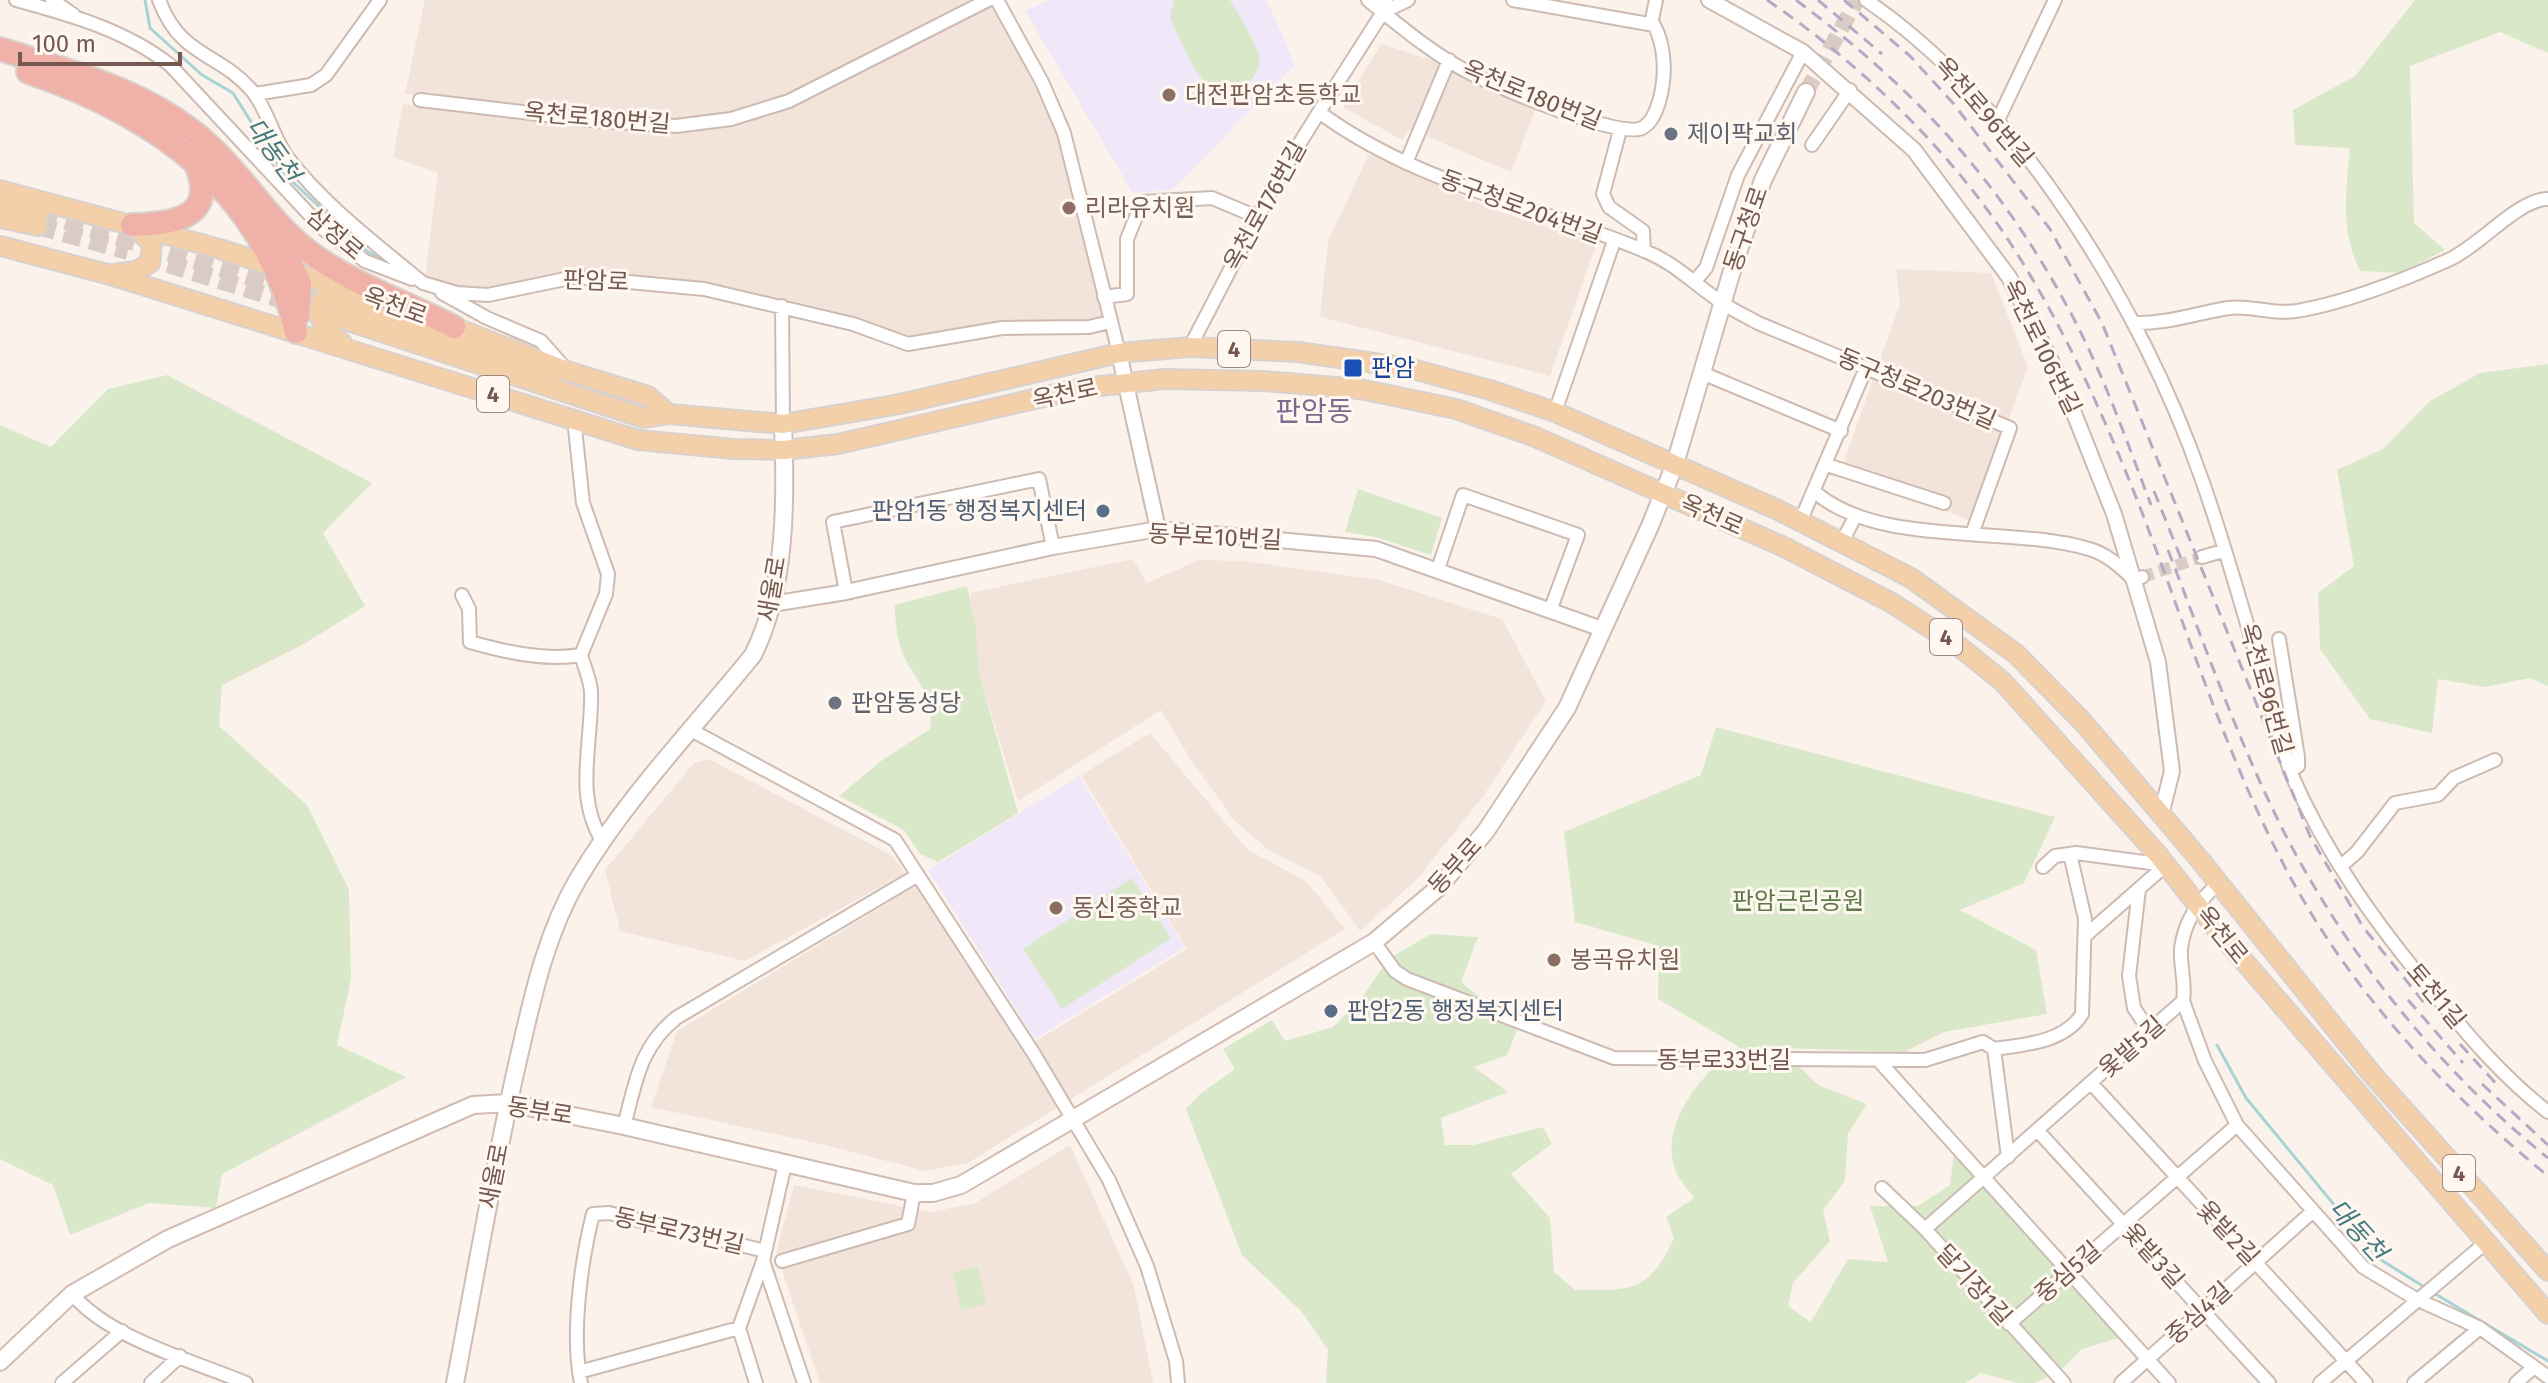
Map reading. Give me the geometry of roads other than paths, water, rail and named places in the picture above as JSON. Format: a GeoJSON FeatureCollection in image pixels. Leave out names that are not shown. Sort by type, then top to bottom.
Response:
{"type":"FeatureCollection","features":[{"type":"Feature","properties":{"kind":"highway"},"geometry":{"type":"LineString","coordinates":[[0,49],[109,84],[155,106],[197,134],[244,182],[275,222],[318,258],[454,327]]}},
{"type":"Feature","properties":{"kind":"highway"},"geometry":{"type":"LineString","coordinates":[[0,63],[104,104],[193,159],[233,201],[285,268]]}},
{"type":"Feature","properties":{"kind":"highway"},"geometry":{"type":"LineString","coordinates":[[132,225],[169,224],[192,213],[201,196],[202,182],[193,159]]}},
{"type":"Feature","properties":{"kind":"highway"},"geometry":{"type":"LineString","coordinates":[[244,182],[287,251],[285,268],[296,332]]}},
{"type":"Feature","properties":{"kind":"main road","name":"동구청로"},"geometry":{"type":"LineString","coordinates":[[1675,464],[1721,303],[1763,180],[1806,92]]}},
{"type":"Feature","properties":{"kind":"main road","name":"옥천로"},"geometry":{"type":"LineString","coordinates":[[0,190],[285,268],[338,302],[454,327],[567,371],[648,396],[669,414],[783,424],[900,404],[1119,353],[1190,347],[1298,352],[1409,368],[1555,412],[1800,522],[1911,578],[2016,654],[2082,721],[2219,883],[2371,1073],[2548,1271]]}},
{"type":"Feature","properties":{"kind":"main road"},"geometry":{"type":"LineString","coordinates":[[0,204],[39,220],[0,218]]}},
{"type":"Feature","properties":{"kind":"main road"},"geometry":{"type":"LineString","coordinates":[[107,274],[130,272],[150,263],[152,244],[132,225]]}},
{"type":"Feature","properties":{"kind":"main road","name":"옥천로"},"geometry":{"type":"LineString","coordinates":[[0,246],[107,274],[638,440],[784,450],[838,444],[1082,388],[1164,379],[1264,381],[1374,392],[1456,409],[1533,436],[1784,547],[1892,603],[1961,648],[2003,682],[2166,865],[2484,1244],[2548,1314]]}},
{"type":"Feature","properties":{"kind":"main road"},"geometry":{"type":"LineString","coordinates":[[351,351],[326,330],[318,313],[322,300],[338,302],[669,414]]}},
{"type":"Feature","properties":{"kind":"main road","name":"새울로"},"geometry":{"type":"LineString","coordinates":[[455,1383],[508,1103],[533,992],[553,930],[577,880],[603,842],[753,655],[772,604],[780,543],[783,424]]}},
{"type":"Feature","properties":{"kind":"main road","name":"동부로"},"geometry":{"type":"LineString","coordinates":[[0,1362],[72,1294],[168,1239],[473,1105],[508,1103],[624,1126],[914,1193],[933,1193],[961,1185],[1374,942],[1438,888],[1486,831],[1567,708],[1675,464]]}},
{"type":"Feature","properties":{"kind":"street","name":"삼정로"},"geometry":{"type":"LineString","coordinates":[[16,0],[77,17],[147,47],[170,65],[322,228],[365,261],[428,285],[487,318],[541,341],[567,371]]}},
{"type":"Feature","properties":{"kind":"street","name":"삼정로"},"geometry":{"type":"LineString","coordinates":[[52,0],[63,4],[77,17]]}},
{"type":"Feature","properties":{"kind":"street"},"geometry":{"type":"LineString","coordinates":[[159,0],[171,28],[183,41],[241,80],[255,94],[285,154],[311,185],[428,285]]}},
{"type":"Feature","properties":{"kind":"street"},"geometry":{"type":"LineString","coordinates":[[255,94],[311,85],[326,75],[380,0]]}},
{"type":"Feature","properties":{"kind":"street","name":"옥천로180번길"},"geometry":{"type":"LineString","coordinates":[[420,100],[661,125],[731,119],[789,101],[988,0]]}},
{"type":"Feature","properties":{"kind":"street"},"geometry":{"type":"LineString","coordinates":[[997,0],[1042,82],[1064,133],[1119,353],[1158,529]]}},
{"type":"Feature","properties":{"kind":"street","name":"옥천로180번길"},"geometry":{"type":"LineString","coordinates":[[1368,0],[1384,6],[1449,60],[1473,75],[1550,107],[1620,130]]}},
{"type":"Feature","properties":{"kind":"street"},"geometry":{"type":"LineString","coordinates":[[1513,0],[1651,24],[1662,39],[1659,103],[1655,115],[1642,128],[1620,130],[1603,194],[1609,207],[1643,231],[1644,251]]}},
{"type":"Feature","properties":{"kind":"street"},"geometry":{"type":"LineString","coordinates":[[1651,24],[1656,0]]}},
{"type":"Feature","properties":{"kind":"street","name":"옥천로106번길"},"geometry":{"type":"LineString","coordinates":[[1709,0],[1803,52],[1850,90],[1914,150],[2009,277],[2079,424],[2138,578],[2158,662],[2169,733],[2172,771],[2161,815]]}},
{"type":"Feature","properties":{"kind":"street","name":"옥천로96번길"},"geometry":{"type":"LineString","coordinates":[[1866,0],[1933,53],[1997,122],[2079,233],[2133,323],[2202,480],[2290,771],[2308,813],[2341,866]]}},
{"type":"Feature","properties":{"kind":"street"},"geometry":{"type":"LineString","coordinates":[[1997,122],[2055,0]]}},
{"type":"Feature","properties":{"kind":"street"},"geometry":{"type":"LineString","coordinates":[[1384,6],[1405,1]]}},
{"type":"Feature","properties":{"kind":"street","name":"옥천로176번길"},"geometry":{"type":"LineString","coordinates":[[1190,347],[1257,217],[1384,6]]}},
{"type":"Feature","properties":{"kind":"street"},"geometry":{"type":"LineString","coordinates":[[1695,281],[1706,268],[1743,164],[1803,52]]}},
{"type":"Feature","properties":{"kind":"street"},"geometry":{"type":"LineString","coordinates":[[1406,163],[1449,60]]}},
{"type":"Feature","properties":{"kind":"street"},"geometry":{"type":"LineString","coordinates":[[1812,145],[1850,90]]}},
{"type":"Feature","properties":{"kind":"street","name":"동구청로204번길"},"geometry":{"type":"LineString","coordinates":[[1319,112],[1347,133],[1406,163],[1490,198],[1644,251],[1695,281],[1721,303]]}},
{"type":"Feature","properties":{"kind":"street"},"geometry":{"type":"LineString","coordinates":[[1104,297],[1127,294],[1127,239],[1142,202],[1212,198],[1257,217]]}},
{"type":"Feature","properties":{"kind":"street"},"geometry":{"type":"LineString","coordinates":[[2133,323],[2155,324],[2231,308],[2266,313],[2301,311],[2386,286],[2460,256],[2532,199],[2548,199]]}},
{"type":"Feature","properties":{"kind":"street"},"geometry":{"type":"LineString","coordinates":[[1555,412],[1614,241]]}},
{"type":"Feature","properties":{"kind":"street","name":"판암로"},"geometry":{"type":"LineString","coordinates":[[428,285],[457,293],[488,295],[575,277],[704,289],[853,324],[908,344],[1002,328],[1089,327],[1110,322]]}},
{"type":"Feature","properties":{"kind":"street","name":"동구청로203번길"},"geometry":{"type":"LineString","coordinates":[[1721,303],[1758,323],[2010,428],[1972,534]]}},
{"type":"Feature","properties":{"kind":"street"},"geometry":{"type":"LineString","coordinates":[[782,306],[783,424]]}},
{"type":"Feature","properties":{"kind":"street"},"geometry":{"type":"LineString","coordinates":[[1800,522],[1816,493],[1866,368]]}},
{"type":"Feature","properties":{"kind":"street"},"geometry":{"type":"LineString","coordinates":[[1702,373],[1841,431]]}},
{"type":"Feature","properties":{"kind":"street"},"geometry":{"type":"LineString","coordinates":[[574,419],[583,503],[608,574],[606,594],[581,655],[591,688],[586,783],[594,829],[603,842]]}},
{"type":"Feature","properties":{"kind":"street"},"geometry":{"type":"LineString","coordinates":[[1827,465],[1944,503]]}},
{"type":"Feature","properties":{"kind":"street"},"geometry":{"type":"LineString","coordinates":[[846,592],[833,522],[1039,479],[1053,547]]}},
{"type":"Feature","properties":{"kind":"street"},"geometry":{"type":"LineString","coordinates":[[1816,493],[1832,506],[1856,515],[1924,530],[2090,549],[2138,578]]}},
{"type":"Feature","properties":{"kind":"street"},"geometry":{"type":"LineString","coordinates":[[1438,569],[1463,495],[1578,535],[1551,608]]}},
{"type":"Feature","properties":{"kind":"street"},"geometry":{"type":"LineString","coordinates":[[1842,542],[1856,515]]}},
{"type":"Feature","properties":{"kind":"street","name":"동부로10번길"},"geometry":{"type":"LineString","coordinates":[[772,604],[1158,529],[1376,549],[1551,608],[1602,629]]}},
{"type":"Feature","properties":{"kind":"street"},"geometry":{"type":"LineString","coordinates":[[2202,557],[2223,551]]}},
{"type":"Feature","properties":{"kind":"street"},"geometry":{"type":"LineString","coordinates":[[462,595],[469,609],[470,642],[501,651],[563,658],[581,655]]}},
{"type":"Feature","properties":{"kind":"street"},"geometry":{"type":"LineString","coordinates":[[2279,639],[2298,757],[2298,766],[2290,771]]}},
{"type":"Feature","properties":{"kind":"street"},"geometry":{"type":"LineString","coordinates":[[691,730],[895,840],[1073,1118],[1109,1180],[1147,1266],[1176,1361],[1178,1383]]}},
{"type":"Feature","properties":{"kind":"street"},"geometry":{"type":"LineString","coordinates":[[2341,866],[2357,852],[2395,803],[2438,795],[2454,778],[2495,760]]}},
{"type":"Feature","properties":{"kind":"street"},"geometry":{"type":"LineString","coordinates":[[2043,867],[2055,856],[2070,854],[2166,865]]}},
{"type":"Feature","properties":{"kind":"street"},"geometry":{"type":"LineString","coordinates":[[2070,854],[2071,872],[2082,902],[2085,936]]}},
{"type":"Feature","properties":{"kind":"street"},"geometry":{"type":"LineString","coordinates":[[2085,936],[2166,865]]}},
{"type":"Feature","properties":{"kind":"street","name":"토천1길"},"geometry":{"type":"LineString","coordinates":[[2341,866],[2376,921],[2456,1020],[2517,1088],[2548,1112]]}},
{"type":"Feature","properties":{"kind":"street"},"geometry":{"type":"LineString","coordinates":[[624,1126],[642,1059],[655,1035],[676,1018],[918,875]]}},
{"type":"Feature","properties":{"kind":"street"},"geometry":{"type":"LineString","coordinates":[[2196,903],[2219,883]]}},
{"type":"Feature","properties":{"kind":"street"},"geometry":{"type":"LineString","coordinates":[[2139,889],[2129,976],[2134,1008],[2150,1032]]}},
{"type":"Feature","properties":{"kind":"street","name":"옻밭5길"},"geometry":{"type":"LineString","coordinates":[[1925,1229],[2183,1001],[2186,981],[2181,948],[2196,903]]}},
{"type":"Feature","properties":{"kind":"street","name":"동부로33번길"},"geometry":{"type":"LineString","coordinates":[[1374,942],[1395,971],[1407,979],[1614,1058],[1879,1061],[1925,1060],[1983,1042],[1994,1049],[2045,1039],[2077,1022],[2082,1014],[2084,998],[2085,936]]}},
{"type":"Feature","properties":{"kind":"street"},"geometry":{"type":"LineString","coordinates":[[2183,1001],[2205,1061],[2237,1125],[2363,1267],[2416,1299],[2480,1328],[2548,1377]]}},
{"type":"Feature","properties":{"kind":"street"},"geometry":{"type":"LineString","coordinates":[[1994,1049],[2008,1157]]}},
{"type":"Feature","properties":{"kind":"street"},"geometry":{"type":"LineString","coordinates":[[1879,1061],[2169,1383]]}},
{"type":"Feature","properties":{"kind":"street","name":"옻밭2길"},"geometry":{"type":"LineString","coordinates":[[2091,1083],[2366,1383]]}},
{"type":"Feature","properties":{"kind":"street","name":"중심5길"},"geometry":{"type":"LineString","coordinates":[[2009,1324],[2237,1125]]}},
{"type":"Feature","properties":{"kind":"street","name":"옻밭3길"},"geometry":{"type":"LineString","coordinates":[[2037,1130],[2269,1383]]}},
{"type":"Feature","properties":{"kind":"street","name":"동부로73번길"},"geometry":{"type":"LineString","coordinates":[[739,1328],[764,1256],[785,1164]]}},
{"type":"Feature","properties":{"kind":"street","name":"달기장1길"},"geometry":{"type":"LineString","coordinates":[[1882,1188],[1925,1229],[2064,1383]]}},
{"type":"Feature","properties":{"kind":"street"},"geometry":{"type":"LineString","coordinates":[[782,1261],[908,1224],[914,1193]]}},
{"type":"Feature","properties":{"kind":"street","name":"중심4길"},"geometry":{"type":"LineString","coordinates":[[2121,1383],[2312,1212]]}},
{"type":"Feature","properties":{"kind":"street","name":"동부로73번길"},"geometry":{"type":"LineString","coordinates":[[580,1377],[581,1288],[593,1214],[609,1213],[764,1256]]}},
{"type":"Feature","properties":{"kind":"street"},"geometry":{"type":"LineString","coordinates":[[2320,1383],[2484,1244]]}},
{"type":"Feature","properties":{"kind":"street"},"geometry":{"type":"LineString","coordinates":[[764,1256],[804,1383]]}},
{"type":"Feature","properties":{"kind":"street"},"geometry":{"type":"LineString","coordinates":[[72,1294],[88,1313],[122,1331],[246,1383]]}},
{"type":"Feature","properties":{"kind":"street"},"geometry":{"type":"LineString","coordinates":[[580,1377],[739,1328],[752,1382]]}},
{"type":"Feature","properties":{"kind":"street"},"geometry":{"type":"LineString","coordinates":[[2414,1383],[2480,1328]]}},
{"type":"Feature","properties":{"kind":"street"},"geometry":{"type":"LineString","coordinates":[[62,1383],[122,1331]]}},
{"type":"Feature","properties":{"kind":"street"},"geometry":{"type":"LineString","coordinates":[[151,1383],[180,1356]]}},
{"type":"Feature","properties":{"kind":"street"},"geometry":{"type":"LineString","coordinates":[[2516,1383],[2534,1367]]}},
{"type":"Feature","properties":{"kind":"waterway","name":"대동천"},"geometry":{"type":"LineString","coordinates":[[145,0],[150,28],[202,75],[233,93],[283,173],[367,251],[392,265]]}},
{"type":"Feature","properties":{"kind":"waterway","name":"대동천"},"geometry":{"type":"LineString","coordinates":[[2217,1045],[2246,1098],[2378,1258],[2426,1288]]}},
{"type":"Feature","properties":{"kind":"waterway","name":"대동천"},"geometry":{"type":"LineString","coordinates":[[2432,1292],[2548,1361]]}},
{"type":"Feature","properties":{"kind":"tunnel"},"geometry":{"type":"LineString","coordinates":[[1806,92],[1857,0]]}},
{"type":"Feature","properties":{"kind":"tunnel"},"geometry":{"type":"LineString","coordinates":[[40,213],[336,303]]}},
{"type":"Feature","properties":{"kind":"tunnel"},"geometry":{"type":"LineString","coordinates":[[38,226],[128,251]]}},
{"type":"Feature","properties":{"kind":"tunnel"},"geometry":{"type":"LineString","coordinates":[[168,264],[296,304]]}},
{"type":"Feature","properties":{"kind":"tunnel"},"geometry":{"type":"LineString","coordinates":[[2142,577],[2202,557]]}},
{"type":"Feature","properties":{"kind":"railway"},"geometry":{"type":"LineString","coordinates":[[1767,0],[1834,50],[1898,108],[1957,171],[2007,238],[2048,306],[2101,413],[2246,786],[2312,915],[2340,957],[2402,1036],[2472,1109],[2548,1176]]}},
{"type":"Feature","properties":{"kind":"railway"},"geometry":{"type":"LineString","coordinates":[[1796,0],[1839,33],[1915,102],[1950,138],[2013,217],[2068,308],[2092,356],[2151,505]]}},
{"type":"Feature","properties":{"kind":"railway"},"geometry":{"type":"LineString","coordinates":[[1818,0],[1882,54]]}},
{"type":"Feature","properties":{"kind":"railway"},"geometry":{"type":"LineString","coordinates":[[1844,0],[1910,56],[1953,103],[2050,229],[2102,323],[2310,836],[2363,927],[2426,1005]]}},
{"type":"Feature","properties":{"kind":"railway"},"geometry":{"type":"LineString","coordinates":[[2154,491],[2182,561]]}},
{"type":"Feature","properties":{"kind":"railway"},"geometry":{"type":"LineString","coordinates":[[2168,550],[2253,766],[2311,882],[2400,1010],[2470,1088],[2548,1158]]}},
{"type":"Feature","properties":{"kind":"railway"},"geometry":{"type":"LineString","coordinates":[[2408,1000],[2463,1063]]}},
{"type":"Feature","properties":{"kind":"railway"},"geometry":{"type":"LineString","coordinates":[[2460,1044],[2500,1088]]}},
{"type":"Feature","properties":{"kind":"railway"},"geometry":{"type":"LineString","coordinates":[[2482,1084],[2548,1145]]}},
{"type":"Feature","properties":{"kind":"place","name":"대전판암초등학교"},"geometry":{"type":"Point","coordinates":[1169,95]}},
{"type":"Feature","properties":{"kind":"place","name":"제이팍교회"},"geometry":{"type":"Point","coordinates":[1671,134]}},
{"type":"Feature","properties":{"kind":"place","name":"리라유치원"},"geometry":{"type":"Point","coordinates":[1069,208]}},
{"type":"Feature","properties":{"kind":"place","name":"판암"},"geometry":{"type":"Point","coordinates":[1353,368]}},
{"type":"Feature","properties":{"kind":"place","name":"판암1동 행정복지센터"},"geometry":{"type":"Point","coordinates":[1103,511]}},
{"type":"Feature","properties":{"kind":"place","name":"판암동성당"},"geometry":{"type":"Point","coordinates":[835,703]}},
{"type":"Feature","properties":{"kind":"place","name":"동신중학교"},"geometry":{"type":"Point","coordinates":[1056,908]}},
{"type":"Feature","properties":{"kind":"place","name":"봉곡유치원"},"geometry":{"type":"Point","coordinates":[1554,960]}},
{"type":"Feature","properties":{"kind":"place","name":"판암2동 행정복지센터"},"geometry":{"type":"Point","coordinates":[1331,1011]}},
{"type":"Feature","properties":{"kind":"district","name":"판암동"},"geometry":{"type":"Point","coordinates":[1314,411]}},
{"type":"Feature","properties":{"kind":"park label","name":"판암근린공원"},"geometry":{"type":"Point","coordinates":[1798,901]}}]}
